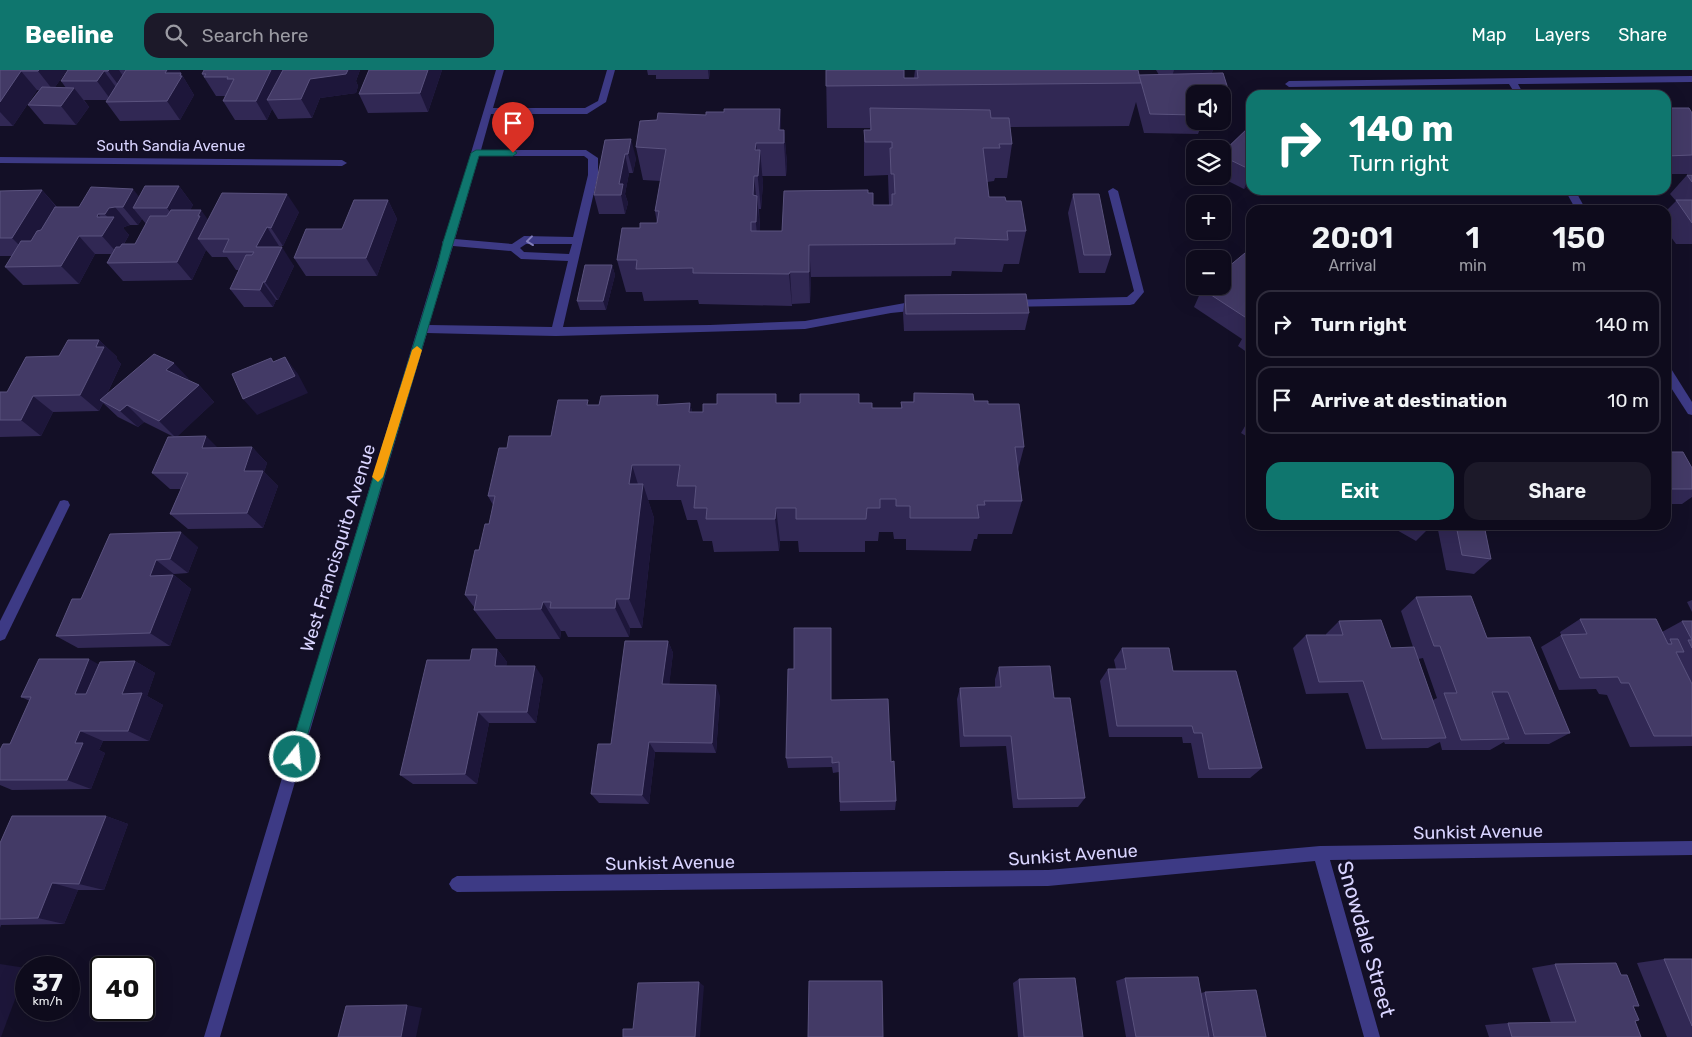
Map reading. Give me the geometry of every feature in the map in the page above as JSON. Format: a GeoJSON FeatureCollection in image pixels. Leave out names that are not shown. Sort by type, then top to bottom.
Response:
{"type":"FeatureCollection","features":[{"type":"Feature","properties":{"kind":"street","name":"West Francisquito Avenue"},"geometry":{"type":"LineString","coordinates":[[212,1037],[423,329],[447,242],[476,153],[500,70]]}},
{"type":"Feature","properties":{"kind":"street"},"geometry":{"type":"LineString","coordinates":[[488,111],[587,111],[602,102],[612,70]]}},
{"type":"Feature","properties":{"kind":"street"},"geometry":{"type":"LineString","coordinates":[[1289,84],[1692,79]]}},
{"type":"Feature","properties":{"kind":"street"},"geometry":{"type":"LineString","coordinates":[[1512,81],[1517,90]]}},
{"type":"Feature","properties":{"kind":"street"},"geometry":{"type":"LineString","coordinates":[[476,153],[586,154],[593,158],[595,167],[556,332]]}},
{"type":"Feature","properties":{"kind":"street","name":"South Sandia Avenue"},"geometry":{"type":"LineString","coordinates":[[0,160],[342,163]]}},
{"type":"Feature","properties":{"kind":"street"},"geometry":{"type":"LineString","coordinates":[[1002,304],[1130,301],[1137,297],[1139,292],[1113,191]]}},
{"type":"Feature","properties":{"kind":"street"},"geometry":{"type":"LineString","coordinates":[[514,248],[524,240],[578,241]]}},
{"type":"Feature","properties":{"kind":"street"},"geometry":{"type":"LineString","coordinates":[[447,242],[514,248],[521,256],[574,258]]}},
{"type":"Feature","properties":{"kind":"street"},"geometry":{"type":"LineString","coordinates":[[423,329],[626,332],[807,325],[846,320],[904,307],[934,306]]}},
{"type":"Feature","properties":{"kind":"street"},"geometry":{"type":"LineString","coordinates":[[1671,378],[1692,411]]}},
{"type":"Feature","properties":{"kind":"street"},"geometry":{"type":"LineString","coordinates":[[0,635],[64,505]]}},
{"type":"Feature","properties":{"kind":"street","name":"Sunkist Avenue"},"geometry":{"type":"LineString","coordinates":[[457,884],[1048,878],[1320,853],[1692,848]]}},
{"type":"Feature","properties":{"kind":"street","name":"Snowdale Street"},"geometry":{"type":"LineString","coordinates":[[1320,853],[1372,1037]]}},
{"type":"Feature","properties":{"kind":"building"},"geometry":{"type":"Polygon","coordinates":[[[0,70],[39,70],[21,71],[0,102],[0,70]]]}},
{"type":"Feature","properties":{"kind":"building"},"geometry":{"type":"Polygon","coordinates":[[[68,70],[109,70],[104,71],[97,81],[61,81],[68,70]]]}},
{"type":"Feature","properties":{"kind":"building"},"geometry":{"type":"Polygon","coordinates":[[[126,70],[167,70],[165,73],[181,73],[180,76],[182,76],[167,101],[106,102],[126,70]]]}},
{"type":"Feature","properties":{"kind":"building"},"geometry":{"type":"Polygon","coordinates":[[[204,70],[271,70],[256,101],[223,101],[234,79],[227,79],[228,77],[204,77],[206,74],[202,74],[204,70]]]}},
{"type":"Feature","properties":{"kind":"building"},"geometry":{"type":"Polygon","coordinates":[[[283,70],[348,70],[346,74],[310,79],[301,99],[267,100],[283,70]]]}},
{"type":"Feature","properties":{"kind":"building"},"geometry":{"type":"Polygon","coordinates":[[[369,70],[428,70],[420,93],[359,94],[369,70]]]}},
{"type":"Feature","properties":{"kind":"building"},"geometry":{"type":"Polygon","coordinates":[[[826,70],[904,70],[904,78],[918,78],[917,70],[1138,70],[1141,83],[826,86],[826,70]]]}},
{"type":"Feature","properties":{"kind":"building"},"geometry":{"type":"Polygon","coordinates":[[[1223,73],[1227,85],[1186,85],[1186,115],[1150,114],[1139,75],[1223,73]]]}},
{"type":"Feature","properties":{"kind":"building"},"geometry":{"type":"Polygon","coordinates":[[[42,87],[74,88],[61,106],[28,105],[42,87]]]}},
{"type":"Feature","properties":{"kind":"building"},"geometry":{"type":"Polygon","coordinates":[[[870,108],[990,110],[991,118],[1009,118],[1012,144],[999,144],[1000,148],[983,148],[989,197],[1005,197],[1006,201],[1021,201],[1026,231],[1007,231],[1008,240],[955,238],[955,244],[809,245],[809,272],[790,272],[789,274],[693,273],[693,268],[636,269],[637,260],[617,260],[622,228],[640,228],[640,223],[657,223],[659,211],[655,211],[666,149],[636,147],[640,121],[657,120],[658,113],[706,115],[706,112],[724,112],[724,109],[780,109],[779,130],[784,130],[784,143],[756,143],[755,150],[760,150],[758,176],[754,176],[753,195],[757,196],[756,222],[751,222],[751,231],[782,231],[784,191],[868,190],[868,193],[873,193],[873,205],[892,205],[892,194],[895,194],[894,174],[891,174],[890,148],[892,148],[892,142],[865,142],[864,130],[871,130],[870,108]]]}},
{"type":"Feature","properties":{"kind":"building"},"geometry":{"type":"Polygon","coordinates":[[[1671,108],[1689,108],[1692,113],[1692,155],[1671,156],[1671,108]]]}},
{"type":"Feature","properties":{"kind":"building"},"geometry":{"type":"Polygon","coordinates":[[[1246,130],[1246,168],[1231,160],[1231,144],[1246,130]]]}},
{"type":"Feature","properties":{"kind":"building"},"geometry":{"type":"Polygon","coordinates":[[[631,139],[628,154],[625,154],[619,184],[623,184],[621,195],[594,195],[605,140],[631,139]]]}},
{"type":"Feature","properties":{"kind":"building"},"geometry":{"type":"Polygon","coordinates":[[[1687,175],[1692,175],[1692,182],[1687,175]]]}},
{"type":"Feature","properties":{"kind":"building"},"geometry":{"type":"Polygon","coordinates":[[[145,186],[179,186],[167,208],[133,208],[145,186]]]}},
{"type":"Feature","properties":{"kind":"building"},"geometry":{"type":"Polygon","coordinates":[[[91,187],[133,189],[123,207],[109,208],[105,214],[98,214],[97,217],[114,217],[102,236],[79,236],[61,266],[5,267],[21,241],[31,241],[37,231],[41,230],[55,207],[79,207],[91,187]]]}},
{"type":"Feature","properties":{"kind":"building"},"geometry":{"type":"Polygon","coordinates":[[[42,190],[12,238],[0,238],[0,191],[42,190]]]}},
{"type":"Feature","properties":{"kind":"building"},"geometry":{"type":"Polygon","coordinates":[[[222,193],[287,194],[271,228],[267,227],[256,247],[282,247],[260,290],[230,289],[246,255],[252,255],[254,252],[223,252],[229,239],[198,239],[222,193]]]}},
{"type":"Feature","properties":{"kind":"building"},"geometry":{"type":"Polygon","coordinates":[[[1073,194],[1099,194],[1111,255],[1084,255],[1073,194]]]}},
{"type":"Feature","properties":{"kind":"building"},"geometry":{"type":"Polygon","coordinates":[[[354,200],[388,200],[366,258],[294,258],[306,229],[342,229],[354,200]]]}},
{"type":"Feature","properties":{"kind":"building"},"geometry":{"type":"Polygon","coordinates":[[[1676,200],[1692,200],[1692,223],[1676,200]]]}},
{"type":"Feature","properties":{"kind":"building"},"geometry":{"type":"Polygon","coordinates":[[[171,210],[201,210],[198,216],[200,216],[177,262],[107,263],[116,247],[120,247],[122,244],[135,244],[150,216],[167,216],[171,210]]]}},
{"type":"Feature","properties":{"kind":"building"},"geometry":{"type":"Polygon","coordinates":[[[1245,253],[1246,254],[1246,318],[1211,295],[1231,295],[1231,265],[1245,253]]]}},
{"type":"Feature","properties":{"kind":"building"},"geometry":{"type":"Polygon","coordinates":[[[585,265],[612,265],[603,301],[577,301],[585,265]]]}},
{"type":"Feature","properties":{"kind":"building"},"geometry":{"type":"Polygon","coordinates":[[[1026,294],[1029,313],[906,314],[905,295],[1026,294]]]}},
{"type":"Feature","properties":{"kind":"building"},"geometry":{"type":"Polygon","coordinates":[[[68,340],[99,340],[96,347],[104,347],[80,395],[33,396],[21,420],[0,420],[0,392],[7,392],[26,357],[59,356],[68,340]]]}},
{"type":"Feature","properties":{"kind":"building"},"geometry":{"type":"Polygon","coordinates":[[[154,354],[174,363],[166,370],[199,385],[159,421],[127,405],[120,411],[100,400],[154,354]]]}},
{"type":"Feature","properties":{"kind":"building"},"geometry":{"type":"Polygon","coordinates":[[[285,357],[295,376],[243,399],[232,374],[271,358],[273,362],[285,357]]]}},
{"type":"Feature","properties":{"kind":"building"},"geometry":{"type":"Polygon","coordinates":[[[914,393],[973,394],[974,401],[988,401],[988,404],[1019,404],[1024,447],[1015,447],[1022,501],[984,501],[985,505],[977,505],[979,518],[910,518],[910,506],[896,506],[896,499],[880,499],[880,508],[867,508],[866,519],[796,519],[796,508],[776,508],[775,519],[706,519],[707,508],[694,508],[696,486],[677,486],[680,465],[632,465],[629,484],[643,484],[629,599],[616,599],[615,608],[550,608],[551,602],[543,602],[541,609],[474,610],[477,595],[465,595],[475,550],[479,550],[485,524],[489,524],[495,496],[488,496],[499,448],[507,448],[509,436],[551,436],[558,400],[588,400],[587,405],[599,405],[601,396],[658,395],[657,405],[690,403],[689,412],[703,412],[703,404],[717,404],[717,394],[776,394],[776,403],[800,403],[800,394],[859,394],[859,403],[872,403],[872,408],[902,408],[901,402],[914,402],[914,393]]]}},
{"type":"Feature","properties":{"kind":"building"},"geometry":{"type":"Polygon","coordinates":[[[206,436],[202,448],[252,447],[244,471],[263,471],[247,513],[170,514],[188,473],[152,473],[168,437],[206,436]]]}},
{"type":"Feature","properties":{"kind":"building"},"geometry":{"type":"Polygon","coordinates":[[[1671,452],[1683,452],[1692,468],[1692,489],[1671,489],[1671,452]]]}},
{"type":"Feature","properties":{"kind":"building"},"geometry":{"type":"Polygon","coordinates":[[[1457,530],[1485,530],[1491,559],[1462,555],[1457,530]]]}},
{"type":"Feature","properties":{"kind":"building"},"geometry":{"type":"Polygon","coordinates":[[[181,532],[170,559],[156,560],[150,576],[173,575],[150,633],[56,636],[72,599],[81,599],[110,534],[181,532]]]}},
{"type":"Feature","properties":{"kind":"building"},"geometry":{"type":"Polygon","coordinates":[[[1471,596],[1487,638],[1530,637],[1570,733],[1525,734],[1508,692],[1492,692],[1509,739],[1461,740],[1444,693],[1457,693],[1440,646],[1434,646],[1416,597],[1471,596]]]}},
{"type":"Feature","properties":{"kind":"building"},"geometry":{"type":"Polygon","coordinates":[[[1580,619],[1656,619],[1668,644],[1672,644],[1670,639],[1678,639],[1684,652],[1676,652],[1692,684],[1692,736],[1654,736],[1629,683],[1621,683],[1618,677],[1580,678],[1561,635],[1587,634],[1580,619]]]}},
{"type":"Feature","properties":{"kind":"building"},"geometry":{"type":"Polygon","coordinates":[[[1381,620],[1391,648],[1414,647],[1446,738],[1382,739],[1363,681],[1319,682],[1306,635],[1343,635],[1339,621],[1381,620]]]}},
{"type":"Feature","properties":{"kind":"building"},"geometry":{"type":"Polygon","coordinates":[[[1682,621],[1692,621],[1692,640],[1682,621]]]}},
{"type":"Feature","properties":{"kind":"building"},"geometry":{"type":"Polygon","coordinates":[[[794,628],[831,628],[831,700],[888,699],[891,762],[894,761],[896,801],[840,802],[839,762],[832,763],[832,757],[786,758],[788,669],[794,669],[794,628]]]}},
{"type":"Feature","properties":{"kind":"building"},"geometry":{"type":"Polygon","coordinates":[[[1688,640],[1692,640],[1692,648],[1688,640]]]}},
{"type":"Feature","properties":{"kind":"building"},"geometry":{"type":"Polygon","coordinates":[[[625,641],[668,641],[662,684],[716,685],[712,743],[649,742],[642,795],[591,794],[598,744],[611,744],[625,641]]]}},
{"type":"Feature","properties":{"kind":"building"},"geometry":{"type":"Polygon","coordinates":[[[1122,648],[1169,648],[1173,671],[1236,671],[1262,768],[1209,769],[1202,733],[1194,733],[1192,726],[1117,726],[1108,669],[1126,669],[1122,648]]]}},
{"type":"Feature","properties":{"kind":"building"},"geometry":{"type":"Polygon","coordinates":[[[472,649],[497,649],[495,666],[535,666],[527,712],[478,712],[465,774],[400,775],[427,660],[470,660],[472,649]]]}},
{"type":"Feature","properties":{"kind":"building"},"geometry":{"type":"Polygon","coordinates":[[[39,659],[89,659],[75,694],[86,694],[100,662],[135,661],[122,694],[142,693],[128,731],[80,731],[75,743],[83,743],[67,780],[0,780],[0,750],[3,744],[10,744],[31,697],[21,697],[39,659]]]}},
{"type":"Feature","properties":{"kind":"building"},"geometry":{"type":"Polygon","coordinates":[[[1050,666],[1054,698],[1070,698],[1085,798],[1018,799],[1011,736],[964,736],[960,688],[1001,687],[999,667],[1050,666]]]}},
{"type":"Feature","properties":{"kind":"building"},"geometry":{"type":"Polygon","coordinates":[[[12,816],[106,816],[79,884],[52,883],[38,918],[0,919],[0,843],[12,816]]]}},
{"type":"Feature","properties":{"kind":"building"},"geometry":{"type":"Polygon","coordinates":[[[1664,959],[1692,959],[1692,1026],[1664,959]]]}},
{"type":"Feature","properties":{"kind":"building"},"geometry":{"type":"Polygon","coordinates":[[[1616,963],[1621,975],[1627,975],[1639,1006],[1633,1006],[1639,1020],[1635,1021],[1641,1037],[1512,1037],[1508,1023],[1576,1022],[1555,964],[1616,963]]]}},
{"type":"Feature","properties":{"kind":"building"},"geometry":{"type":"Polygon","coordinates":[[[1198,977],[1209,1037],[1136,1037],[1125,978],[1198,977]]]}},
{"type":"Feature","properties":{"kind":"building"},"geometry":{"type":"Polygon","coordinates":[[[1075,978],[1083,1037],[1024,1037],[1019,979],[1075,978]]]}},
{"type":"Feature","properties":{"kind":"building"},"geometry":{"type":"Polygon","coordinates":[[[809,981],[882,981],[883,1037],[808,1037],[809,981]]]}},
{"type":"Feature","properties":{"kind":"building"},"geometry":{"type":"Polygon","coordinates":[[[699,982],[695,1037],[623,1037],[623,1029],[633,1029],[638,983],[699,982]]]}},
{"type":"Feature","properties":{"kind":"building"},"geometry":{"type":"Polygon","coordinates":[[[1256,990],[1266,1037],[1214,1037],[1205,992],[1256,990]]]}},
{"type":"Feature","properties":{"kind":"building"},"geometry":{"type":"Polygon","coordinates":[[[407,1005],[401,1037],[338,1037],[346,1006],[407,1005]]]}},
{"type":"Feature","properties":{"kind":"slow traffic"},"geometry":{"type":"LineString","coordinates":[[378,477],[417,350]]}},
{"type":"Feature","properties":{"kind":"route"},"geometry":{"type":"LineString","coordinates":[[295,757],[442,267],[447,242],[476,153],[513,153]]}}]}
